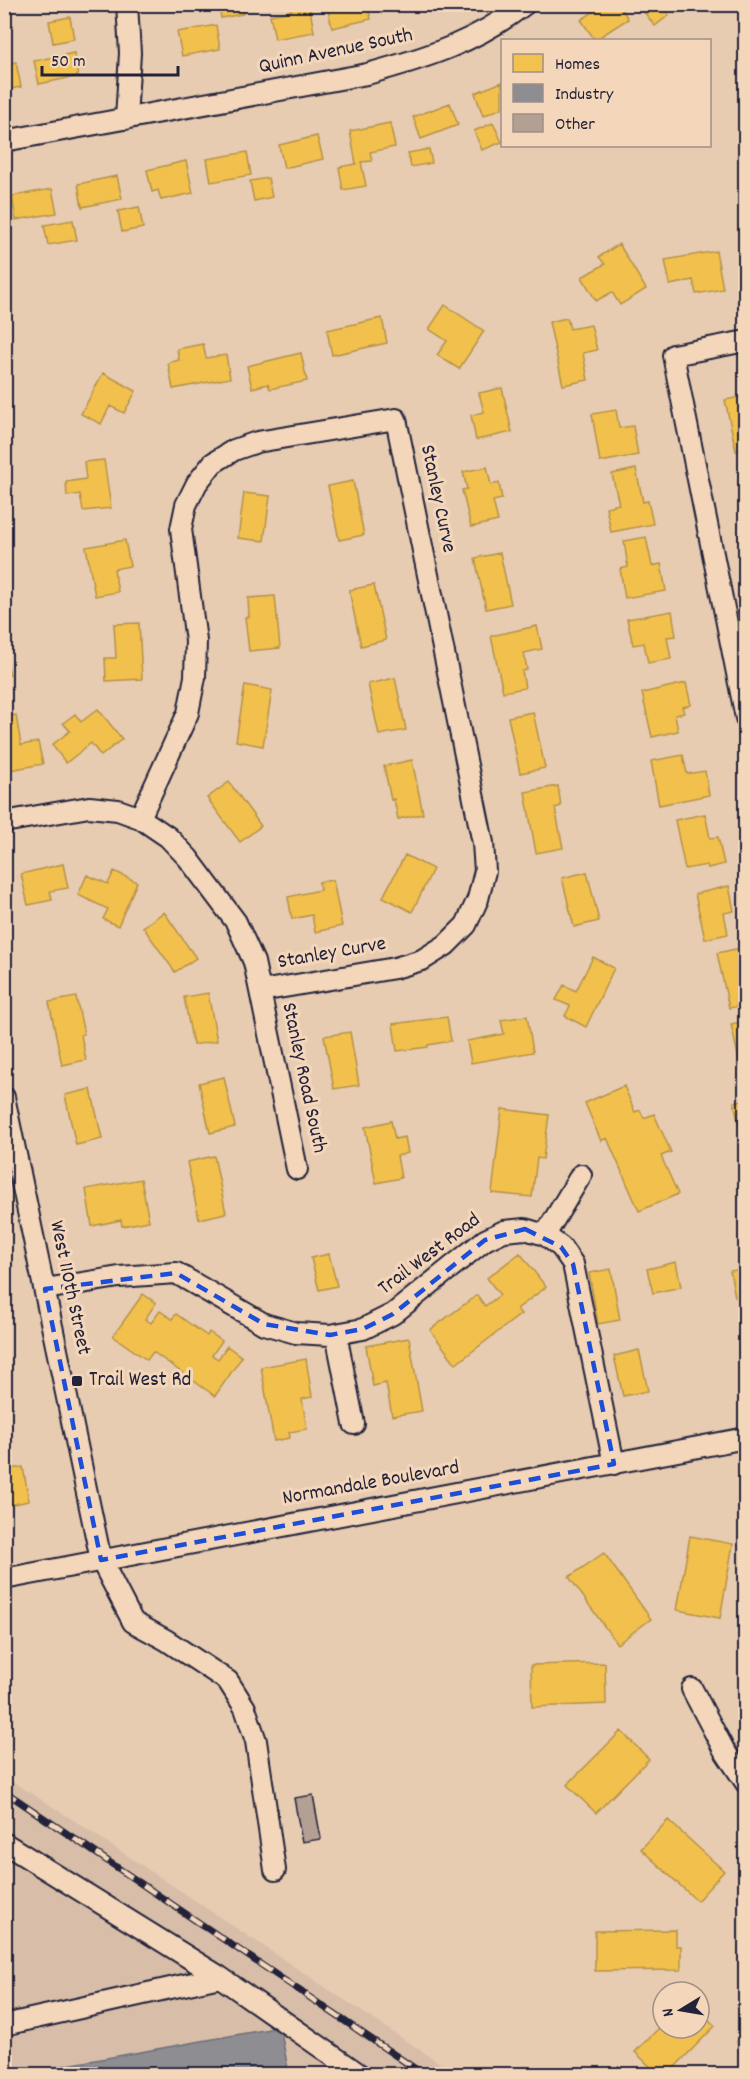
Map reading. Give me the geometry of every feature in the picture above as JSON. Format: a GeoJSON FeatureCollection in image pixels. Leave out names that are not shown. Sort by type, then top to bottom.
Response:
{"type":"FeatureCollection","features":[{"type":"Feature","properties":{"kind":"street"},"geometry":{"type":"LineString","coordinates":[[126,119],[130,53],[128,4]]}},
{"type":"Feature","properties":{"kind":"street","name":"Quinn Avenue South"},"geometry":{"type":"LineString","coordinates":[[4,141],[367,74],[416,61],[464,43],[508,18],[525,4]]}},
{"type":"Feature","properties":{"kind":"street"},"geometry":{"type":"LineString","coordinates":[[746,341],[673,355],[746,718]]}},
{"type":"Feature","properties":{"kind":"street","name":"Stanley Curve"},"geometry":{"type":"LineString","coordinates":[[140,818],[188,713],[195,677],[195,632],[181,529],[186,504],[197,483],[213,462],[234,450],[257,442],[396,419],[483,843],[485,871],[478,899],[466,924],[446,945],[422,960],[395,968],[261,991]]}},
{"type":"Feature","properties":{"kind":"street","name":"Stanley Road South"},"geometry":{"type":"LineString","coordinates":[[4,822],[89,807],[118,810],[140,818],[175,844],[211,887],[236,922],[254,962],[297,1169]]}},
{"type":"Feature","properties":{"kind":"street","name":"West 110th Street"},"geometry":{"type":"LineString","coordinates":[[4,1096],[101,1560],[133,1622],[166,1640],[228,1681],[245,1708],[256,1741],[275,1870]]}},
{"type":"Feature","properties":{"kind":"street"},"geometry":{"type":"LineString","coordinates":[[581,1175],[545,1235],[561,1246],[573,1264],[614,1464]]}},
{"type":"Feature","properties":{"kind":"street","name":"Trail West Road"},"geometry":{"type":"LineString","coordinates":[[45,1289],[119,1277],[176,1273],[264,1324],[296,1333],[336,1334],[363,1329],[393,1314],[485,1240],[504,1231],[525,1229],[545,1235]]}},
{"type":"Feature","properties":{"kind":"street"},"geometry":{"type":"LineString","coordinates":[[336,1334],[354,1424]]}},
{"type":"Feature","properties":{"kind":"street","name":"Normandale Boulevard"},"geometry":{"type":"LineString","coordinates":[[4,1579],[746,1438]]}},
{"type":"Feature","properties":{"kind":"street"},"geometry":{"type":"LineString","coordinates":[[692,1689],[724,1750],[746,1783]]}},
{"type":"Feature","properties":{"kind":"street"},"geometry":{"type":"LineString","coordinates":[[4,1844],[220,1977],[359,2074]]}},
{"type":"Feature","properties":{"kind":"street"},"geometry":{"type":"LineString","coordinates":[[4,2025],[220,1977]]}},
{"type":"Feature","properties":{"kind":"highlighted area"},"geometry":{"type":"Polygon","coordinates":[[[525,1229],[561,1247],[573,1264],[614,1464],[101,1560],[45,1289],[176,1273],[264,1324],[330,1335],[363,1329],[393,1314],[485,1240],[525,1229]]]}},
{"type":"Feature","properties":{"kind":"shaded area"},"geometry":{"type":"Polygon","coordinates":[[[4,1776],[75,1821],[456,2074],[5,2074],[4,1776]]]}},
{"type":"Feature","properties":{"kind":"building: Homes"},"geometry":{"type":"Polygon","coordinates":[[[219,4],[241,4],[243,14],[221,18],[219,4]]]}},
{"type":"Feature","properties":{"kind":"building: Homes"},"geometry":{"type":"Polygon","coordinates":[[[290,4],[309,4],[314,32],[275,39],[270,15],[291,11],[290,4]]]}},
{"type":"Feature","properties":{"kind":"building: Homes"},"geometry":{"type":"Polygon","coordinates":[[[324,4],[367,4],[371,19],[332,28],[327,5],[324,4]]]}},
{"type":"Feature","properties":{"kind":"building: Homes"},"geometry":{"type":"Polygon","coordinates":[[[396,4],[410,4],[399,10],[396,4]]]}},
{"type":"Feature","properties":{"kind":"building: Homes"},"geometry":{"type":"Polygon","coordinates":[[[605,4],[619,4],[628,19],[597,39],[581,20],[605,4]]]}},
{"type":"Feature","properties":{"kind":"building: Homes"},"geometry":{"type":"Polygon","coordinates":[[[642,4],[661,4],[669,15],[655,26],[640,7],[642,4]]]}},
{"type":"Feature","properties":{"kind":"building: Homes"},"geometry":{"type":"Polygon","coordinates":[[[70,17],[74,39],[53,43],[49,21],[70,17]]]}},
{"type":"Feature","properties":{"kind":"building: Homes"},"geometry":{"type":"Polygon","coordinates":[[[216,25],[220,49],[182,56],[177,32],[216,25]]]}},
{"type":"Feature","properties":{"kind":"building: Homes"},"geometry":{"type":"Polygon","coordinates":[[[74,53],[78,76],[39,84],[34,61],[74,53]]]}},
{"type":"Feature","properties":{"kind":"building: Homes"},"geometry":{"type":"Polygon","coordinates":[[[16,62],[21,87],[4,90],[4,64],[16,62]]]}},
{"type":"Feature","properties":{"kind":"building: Homes"},"geometry":{"type":"Polygon","coordinates":[[[501,82],[501,108],[483,116],[475,93],[501,82]]]}},
{"type":"Feature","properties":{"kind":"building: Homes"},"geometry":{"type":"Polygon","coordinates":[[[450,103],[458,125],[421,139],[413,117],[450,103]]]}},
{"type":"Feature","properties":{"kind":"building: Homes"},"geometry":{"type":"Polygon","coordinates":[[[390,123],[395,147],[370,152],[372,161],[361,162],[366,186],[343,190],[339,167],[356,164],[350,131],[390,123]]]}},
{"type":"Feature","properties":{"kind":"building: Homes"},"geometry":{"type":"Polygon","coordinates":[[[493,123],[501,142],[482,150],[474,131],[493,123]]]}},
{"type":"Feature","properties":{"kind":"building: Homes"},"geometry":{"type":"Polygon","coordinates":[[[317,136],[323,159],[284,168],[279,145],[317,136]]]}},
{"type":"Feature","properties":{"kind":"building: Homes"},"geometry":{"type":"Polygon","coordinates":[[[429,149],[432,163],[411,167],[408,153],[429,149]]]}},
{"type":"Feature","properties":{"kind":"building: Homes"},"geometry":{"type":"Polygon","coordinates":[[[247,152],[251,175],[211,182],[207,159],[247,152]]]}},
{"type":"Feature","properties":{"kind":"building: Homes"},"geometry":{"type":"Polygon","coordinates":[[[186,161],[193,193],[161,200],[158,190],[152,192],[147,170],[186,161]]]}},
{"type":"Feature","properties":{"kind":"building: Homes"},"geometry":{"type":"Polygon","coordinates":[[[117,176],[122,199],[82,207],[78,184],[117,176]]]}},
{"type":"Feature","properties":{"kind":"building: Homes"},"geometry":{"type":"Polygon","coordinates":[[[268,178],[272,197],[254,201],[250,181],[268,178]]]}},
{"type":"Feature","properties":{"kind":"building: Homes"},"geometry":{"type":"Polygon","coordinates":[[[52,189],[57,213],[16,220],[12,196],[52,189]]]}},
{"type":"Feature","properties":{"kind":"building: Homes"},"geometry":{"type":"Polygon","coordinates":[[[139,207],[143,228],[122,232],[118,211],[139,207]]]}},
{"type":"Feature","properties":{"kind":"building: Homes"},"geometry":{"type":"Polygon","coordinates":[[[73,220],[77,240],[48,245],[44,225],[73,220]]]}},
{"type":"Feature","properties":{"kind":"building: Homes"},"geometry":{"type":"Polygon","coordinates":[[[619,244],[646,289],[620,305],[612,292],[596,301],[582,277],[605,264],[599,257],[619,244]]]}},
{"type":"Feature","properties":{"kind":"building: Homes"},"geometry":{"type":"Polygon","coordinates":[[[716,251],[723,289],[696,294],[693,280],[670,285],[665,260],[716,251]]]}},
{"type":"Feature","properties":{"kind":"building: Homes"},"geometry":{"type":"Polygon","coordinates":[[[445,305],[484,331],[459,369],[437,355],[447,341],[429,329],[445,305]]]}},
{"type":"Feature","properties":{"kind":"building: Homes"},"geometry":{"type":"Polygon","coordinates":[[[382,318],[387,343],[332,355],[327,330],[382,318]]]}},
{"type":"Feature","properties":{"kind":"building: Homes"},"geometry":{"type":"Polygon","coordinates":[[[567,318],[570,329],[591,325],[597,350],[583,353],[588,380],[563,385],[549,322],[567,318]]]}},
{"type":"Feature","properties":{"kind":"building: Homes"},"geometry":{"type":"Polygon","coordinates":[[[203,344],[206,358],[226,355],[230,378],[173,389],[168,363],[179,360],[177,349],[203,344]]]}},
{"type":"Feature","properties":{"kind":"building: Homes"},"geometry":{"type":"Polygon","coordinates":[[[301,353],[307,381],[270,389],[268,384],[252,388],[247,366],[301,353]]]}},
{"type":"Feature","properties":{"kind":"building: Homes"},"geometry":{"type":"Polygon","coordinates":[[[103,373],[136,391],[124,413],[110,406],[101,424],[81,414],[103,373]]]}},
{"type":"Feature","properties":{"kind":"building: Homes"},"geometry":{"type":"Polygon","coordinates":[[[502,388],[512,432],[476,440],[471,415],[484,412],[479,393],[502,388]]]}},
{"type":"Feature","properties":{"kind":"building: Homes"},"geometry":{"type":"Polygon","coordinates":[[[746,396],[746,449],[736,451],[725,400],[746,396]]]}},
{"type":"Feature","properties":{"kind":"building: Homes"},"geometry":{"type":"Polygon","coordinates":[[[616,410],[619,428],[633,426],[638,455],[600,462],[592,414],[616,410]]]}},
{"type":"Feature","properties":{"kind":"building: Homes"},"geometry":{"type":"Polygon","coordinates":[[[104,460],[111,508],[83,511],[80,494],[67,496],[66,482],[86,479],[84,462],[104,460]]]}},
{"type":"Feature","properties":{"kind":"building: Homes"},"geometry":{"type":"Polygon","coordinates":[[[487,467],[491,485],[499,483],[502,499],[493,501],[498,521],[471,527],[462,490],[467,489],[463,472],[487,467]]]}},
{"type":"Feature","properties":{"kind":"building: Homes"},"geometry":{"type":"Polygon","coordinates":[[[636,469],[643,502],[648,501],[653,524],[611,532],[606,507],[619,504],[612,474],[636,469]]]}},
{"type":"Feature","properties":{"kind":"building: Homes"},"geometry":{"type":"Polygon","coordinates":[[[353,481],[364,535],[339,540],[328,486],[353,481]]]}},
{"type":"Feature","properties":{"kind":"building: Homes"},"geometry":{"type":"Polygon","coordinates":[[[244,493],[270,496],[264,541],[238,538],[244,493]]]}},
{"type":"Feature","properties":{"kind":"building: Homes"},"geometry":{"type":"Polygon","coordinates":[[[646,537],[652,566],[661,564],[666,591],[625,598],[620,569],[628,567],[624,541],[646,537]]]}},
{"type":"Feature","properties":{"kind":"building: Homes"},"geometry":{"type":"Polygon","coordinates":[[[125,540],[130,566],[114,569],[118,592],[95,596],[86,547],[125,540]]]}},
{"type":"Feature","properties":{"kind":"building: Homes"},"geometry":{"type":"Polygon","coordinates":[[[500,553],[511,604],[486,609],[475,558],[500,553]]]}},
{"type":"Feature","properties":{"kind":"building: Homes"},"geometry":{"type":"Polygon","coordinates":[[[374,585],[386,640],[361,646],[349,590],[374,585]]]}},
{"type":"Feature","properties":{"kind":"building: Homes"},"geometry":{"type":"Polygon","coordinates":[[[275,596],[280,648],[249,651],[245,617],[249,617],[248,598],[275,596]]]}},
{"type":"Feature","properties":{"kind":"building: Homes"},"geometry":{"type":"Polygon","coordinates":[[[672,611],[676,636],[667,637],[671,659],[648,663],[644,643],[633,645],[627,619],[672,611]]]}},
{"type":"Feature","properties":{"kind":"building: Homes"},"geometry":{"type":"Polygon","coordinates":[[[139,623],[142,679],[106,681],[105,658],[116,658],[114,624],[139,623]]]}},
{"type":"Feature","properties":{"kind":"building: Homes"},"geometry":{"type":"Polygon","coordinates":[[[537,626],[542,649],[524,653],[527,670],[522,671],[525,688],[503,692],[491,636],[537,626]]]}},
{"type":"Feature","properties":{"kind":"building: Homes"},"geometry":{"type":"Polygon","coordinates":[[[4,649],[10,675],[4,676],[4,649]]]}},
{"type":"Feature","properties":{"kind":"building: Homes"},"geometry":{"type":"Polygon","coordinates":[[[395,678],[406,730],[379,735],[368,684],[395,678]]]}},
{"type":"Feature","properties":{"kind":"building: Homes"},"geometry":{"type":"Polygon","coordinates":[[[686,683],[691,705],[682,707],[684,713],[675,715],[678,731],[652,737],[642,693],[686,683]]]}},
{"type":"Feature","properties":{"kind":"building: Homes"},"geometry":{"type":"Polygon","coordinates":[[[245,685],[272,690],[263,746],[236,741],[245,685]]]}},
{"type":"Feature","properties":{"kind":"building: Homes"},"geometry":{"type":"Polygon","coordinates":[[[98,709],[122,739],[101,756],[91,743],[66,763],[52,745],[70,731],[63,723],[75,714],[81,722],[98,709]]]}},
{"type":"Feature","properties":{"kind":"building: Homes"},"geometry":{"type":"Polygon","coordinates":[[[533,712],[545,768],[520,773],[508,717],[533,712]]]}},
{"type":"Feature","properties":{"kind":"building: Homes"},"geometry":{"type":"Polygon","coordinates":[[[16,715],[21,745],[38,742],[43,764],[4,771],[4,717],[16,715]]]}},
{"type":"Feature","properties":{"kind":"building: Homes"},"geometry":{"type":"Polygon","coordinates":[[[683,755],[687,774],[705,771],[709,795],[659,805],[651,761],[683,755]]]}},
{"type":"Feature","properties":{"kind":"building: Homes"},"geometry":{"type":"Polygon","coordinates":[[[412,760],[423,814],[398,819],[394,799],[391,800],[384,766],[412,760]]]}},
{"type":"Feature","properties":{"kind":"building: Homes"},"geometry":{"type":"Polygon","coordinates":[[[229,782],[261,826],[240,842],[207,798],[229,782]]]}},
{"type":"Feature","properties":{"kind":"building: Homes"},"geometry":{"type":"Polygon","coordinates":[[[558,786],[561,806],[555,808],[563,848],[536,853],[525,792],[558,786]]]}},
{"type":"Feature","properties":{"kind":"building: Homes"},"geometry":{"type":"Polygon","coordinates":[[[705,814],[710,838],[718,837],[724,864],[708,868],[707,865],[685,869],[675,820],[705,814]]]}},
{"type":"Feature","properties":{"kind":"building: Homes"},"geometry":{"type":"Polygon","coordinates":[[[405,855],[433,869],[412,912],[383,897],[405,855]]]}},
{"type":"Feature","properties":{"kind":"building: Homes"},"geometry":{"type":"Polygon","coordinates":[[[63,864],[68,888],[50,891],[52,900],[28,905],[21,874],[63,864]]]}},
{"type":"Feature","properties":{"kind":"building: Homes"},"geometry":{"type":"Polygon","coordinates":[[[114,871],[137,882],[118,926],[103,919],[108,909],[78,895],[87,875],[108,884],[114,871]]]}},
{"type":"Feature","properties":{"kind":"building: Homes"},"geometry":{"type":"Polygon","coordinates":[[[587,872],[599,921],[574,927],[562,878],[587,872]]]}},
{"type":"Feature","properties":{"kind":"building: Homes"},"geometry":{"type":"Polygon","coordinates":[[[333,880],[342,926],[315,932],[312,915],[292,919],[288,897],[320,890],[319,882],[333,880]]]}},
{"type":"Feature","properties":{"kind":"building: Homes"},"geometry":{"type":"Polygon","coordinates":[[[729,886],[734,911],[724,913],[728,934],[705,939],[695,894],[729,886]]]}},
{"type":"Feature","properties":{"kind":"building: Homes"},"geometry":{"type":"Polygon","coordinates":[[[164,912],[196,958],[175,972],[143,927],[164,912]]]}},
{"type":"Feature","properties":{"kind":"building: Homes"},"geometry":{"type":"Polygon","coordinates":[[[741,948],[746,971],[746,1005],[729,1008],[717,953],[741,948]]]}},
{"type":"Feature","properties":{"kind":"building: Homes"},"geometry":{"type":"Polygon","coordinates":[[[593,957],[614,968],[586,1027],[565,1016],[570,1006],[556,1000],[564,985],[576,991],[593,957]]]}},
{"type":"Feature","properties":{"kind":"building: Homes"},"geometry":{"type":"Polygon","coordinates":[[[208,993],[217,1041],[193,1045],[184,997],[208,993]]]}},
{"type":"Feature","properties":{"kind":"building: Homes"},"geometry":{"type":"Polygon","coordinates":[[[76,997],[84,1034],[81,1035],[86,1060],[62,1065],[49,1002],[76,997]]]}},
{"type":"Feature","properties":{"kind":"building: Homes"},"geometry":{"type":"Polygon","coordinates":[[[527,1016],[533,1052],[471,1063],[467,1041],[504,1034],[501,1020],[527,1016]]]}},
{"type":"Feature","properties":{"kind":"building: Homes"},"geometry":{"type":"Polygon","coordinates":[[[447,1017],[451,1041],[397,1051],[393,1024],[447,1017]]]}},
{"type":"Feature","properties":{"kind":"building: Homes"},"geometry":{"type":"Polygon","coordinates":[[[746,1021],[746,1083],[744,1083],[731,1024],[746,1021]]]}},
{"type":"Feature","properties":{"kind":"building: Homes"},"geometry":{"type":"Polygon","coordinates":[[[350,1032],[359,1085],[334,1089],[324,1036],[350,1032]]]}},
{"type":"Feature","properties":{"kind":"building: Homes"},"geometry":{"type":"Polygon","coordinates":[[[224,1077],[235,1127],[210,1133],[199,1083],[224,1077]]]}},
{"type":"Feature","properties":{"kind":"building: Homes"},"geometry":{"type":"Polygon","coordinates":[[[624,1086],[635,1112],[640,1110],[644,1118],[654,1114],[671,1152],[661,1156],[678,1194],[639,1211],[607,1138],[601,1141],[585,1103],[624,1086]]]}},
{"type":"Feature","properties":{"kind":"building: Homes"},"geometry":{"type":"Polygon","coordinates":[[[91,1089],[102,1139],[76,1145],[65,1095],[91,1089]]]}},
{"type":"Feature","properties":{"kind":"building: Homes"},"geometry":{"type":"Polygon","coordinates":[[[746,1099],[746,1148],[744,1148],[734,1102],[746,1099]]]}},
{"type":"Feature","properties":{"kind":"building: Homes"},"geometry":{"type":"Polygon","coordinates":[[[502,1109],[549,1115],[543,1159],[537,1158],[532,1197],[492,1193],[502,1109]]]}},
{"type":"Feature","properties":{"kind":"building: Homes"},"geometry":{"type":"Polygon","coordinates":[[[391,1121],[395,1139],[405,1137],[408,1153],[397,1156],[401,1178],[376,1183],[365,1127],[391,1121]]]}},
{"type":"Feature","properties":{"kind":"building: Homes"},"geometry":{"type":"Polygon","coordinates":[[[214,1156],[226,1213],[199,1219],[187,1162],[214,1156]]]}},
{"type":"Feature","properties":{"kind":"building: Homes"},"geometry":{"type":"Polygon","coordinates":[[[141,1179],[149,1221],[122,1226],[121,1220],[92,1226],[86,1189],[141,1179]]]}},
{"type":"Feature","properties":{"kind":"building: Homes"},"geometry":{"type":"Polygon","coordinates":[[[520,1253],[546,1287],[517,1309],[521,1314],[456,1364],[430,1330],[477,1295],[485,1306],[500,1295],[487,1278],[520,1253]]]}},
{"type":"Feature","properties":{"kind":"building: Homes"},"geometry":{"type":"Polygon","coordinates":[[[329,1254],[337,1286],[319,1290],[311,1258],[329,1254]]]}},
{"type":"Feature","properties":{"kind":"building: Homes"},"geometry":{"type":"Polygon","coordinates":[[[676,1262],[681,1287],[653,1293],[647,1269],[676,1262]]]}},
{"type":"Feature","properties":{"kind":"building: Homes"},"geometry":{"type":"Polygon","coordinates":[[[611,1269],[620,1320],[598,1324],[589,1273],[611,1269]]]}},
{"type":"Feature","properties":{"kind":"building: Homes"},"geometry":{"type":"Polygon","coordinates":[[[742,1269],[746,1295],[735,1297],[730,1271],[742,1269]]]}},
{"type":"Feature","properties":{"kind":"building: Homes"},"geometry":{"type":"Polygon","coordinates":[[[143,1294],[156,1303],[145,1319],[151,1323],[160,1311],[172,1319],[176,1314],[207,1336],[209,1332],[222,1341],[212,1355],[218,1359],[227,1346],[242,1357],[215,1396],[153,1352],[147,1360],[113,1336],[143,1294]]]}},
{"type":"Feature","properties":{"kind":"building: Homes"},"geometry":{"type":"Polygon","coordinates":[[[409,1338],[422,1411],[392,1416],[386,1383],[373,1386],[366,1346],[409,1338]]]}},
{"type":"Feature","properties":{"kind":"building: Homes"},"geometry":{"type":"Polygon","coordinates":[[[639,1350],[648,1391],[623,1396],[614,1356],[639,1350]]]}},
{"type":"Feature","properties":{"kind":"building: Homes"},"geometry":{"type":"Polygon","coordinates":[[[306,1359],[312,1397],[302,1399],[307,1429],[289,1432],[290,1438],[274,1441],[261,1367],[306,1359]]]}},
{"type":"Feature","properties":{"kind":"building: Homes"},"geometry":{"type":"Polygon","coordinates":[[[23,1467],[29,1501],[4,1506],[4,1470],[23,1467]]]}},
{"type":"Feature","properties":{"kind":"building: Homes"},"geometry":{"type":"Polygon","coordinates":[[[690,1536],[733,1544],[720,1618],[677,1610],[690,1536]]]}},
{"type":"Feature","properties":{"kind":"building: Homes"},"geometry":{"type":"Polygon","coordinates":[[[604,1553],[651,1619],[617,1644],[569,1577],[604,1553]]]}},
{"type":"Feature","properties":{"kind":"building: Homes"},"geometry":{"type":"Polygon","coordinates":[[[746,1630],[746,1651],[738,1634],[746,1630]]]}},
{"type":"Feature","properties":{"kind":"building: Homes"},"geometry":{"type":"Polygon","coordinates":[[[605,1663],[606,1704],[532,1707],[531,1665],[605,1663]]]}},
{"type":"Feature","properties":{"kind":"building: Homes"},"geometry":{"type":"Polygon","coordinates":[[[621,1731],[649,1759],[596,1813],[567,1785],[621,1731]]]}},
{"type":"Feature","properties":{"kind":"building: Homes"},"geometry":{"type":"Polygon","coordinates":[[[668,1820],[724,1871],[697,1901],[641,1849],[668,1820]]]}},
{"type":"Feature","properties":{"kind":"building: Homes"},"geometry":{"type":"Polygon","coordinates":[[[676,1930],[676,1946],[681,1946],[681,1970],[595,1971],[595,1931],[676,1930]]]}},
{"type":"Feature","properties":{"kind":"building: Homes"},"geometry":{"type":"Polygon","coordinates":[[[651,2036],[651,2040],[701,2040],[668,2074],[658,2074],[635,2052],[651,2036]]]}},
{"type":"Feature","properties":{"kind":"building: Homes"},"geometry":{"type":"Polygon","coordinates":[[[746,2039],[746,2074],[743,2074],[737,2041],[746,2039]]]}},
{"type":"Feature","properties":{"kind":"building: Industry"},"geometry":{"type":"Polygon","coordinates":[[[280,2027],[289,2074],[17,2074],[280,2027]]]}},
{"type":"Feature","properties":{"kind":"building: Industry"},"geometry":{"type":"Polygon","coordinates":[[[328,2070],[328,2074],[296,2074],[328,2070]]]}},
{"type":"Feature","properties":{"kind":"building: Other"},"geometry":{"type":"Polygon","coordinates":[[[313,1795],[321,1839],[302,1842],[294,1798],[313,1795]]]}},
{"type":"Feature","properties":{"kind":"railway"},"geometry":{"type":"LineString","coordinates":[[4,1791],[423,2074]]}},
{"type":"Feature","properties":{"kind":"place","name":"Trail West Rd"},"geometry":{"type":"Point","coordinates":[77,1381]}}]}
